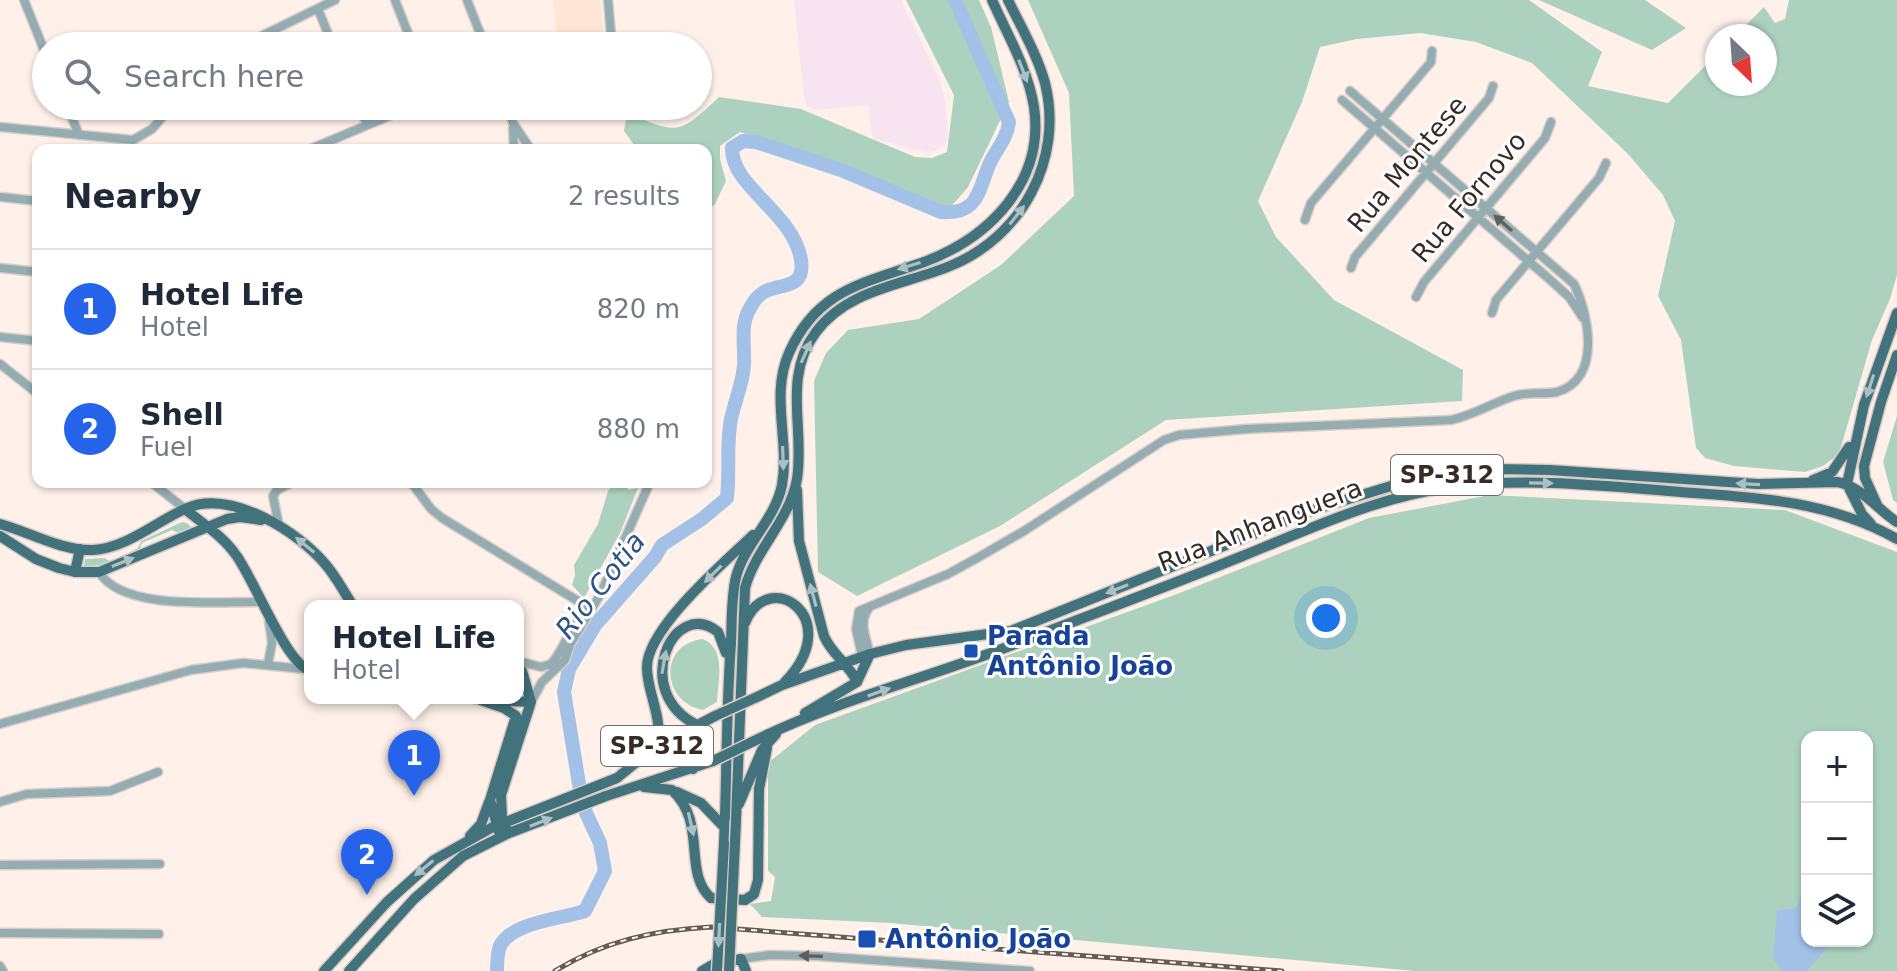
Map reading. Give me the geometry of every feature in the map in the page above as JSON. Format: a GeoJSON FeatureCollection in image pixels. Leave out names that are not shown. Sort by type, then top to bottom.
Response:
{"type":"FeatureCollection","features":[{"type":"Feature","properties":{"kind":"main road"},"geometry":{"type":"LineString","coordinates":[[717,971],[728,670],[736,576],[743,558],[769,520],[782,487],[784,368],[800,332],[813,314],[831,298],[852,286],[924,262],[975,236],[1009,205],[1020,186],[1034,143],[1034,107],[1021,63],[992,0]]}},
{"type":"Feature","properties":{"kind":"main road"},"geometry":{"type":"LineString","coordinates":[[857,682],[845,663],[829,647],[799,541],[797,379],[802,358],[824,323],[839,308],[863,296],[951,266],[987,246],[1018,215],[1042,172],[1049,128],[1045,83],[1008,0]]}},
{"type":"Feature","properties":{"kind":"main road"},"geometry":{"type":"LineString","coordinates":[[1801,484],[1832,472],[1845,455],[1897,313]]}},
{"type":"Feature","properties":{"kind":"main road"},"geometry":{"type":"LineString","coordinates":[[1879,508],[1865,478],[1864,466],[1897,355]]}},
{"type":"Feature","properties":{"kind":"main road"},"geometry":{"type":"LineString","coordinates":[[1855,434],[1847,484],[1862,514],[1871,524]]}},
{"type":"Feature","properties":{"kind":"main road","name":"Rua Anhanguera"},"geometry":{"type":"LineString","coordinates":[[697,725],[782,685],[866,655],[906,645],[1011,631],[1316,509],[1404,482],[1494,469],[1758,484],[1847,484]]}},
{"type":"Feature","properties":{"kind":"main road"},"geometry":{"type":"LineString","coordinates":[[729,971],[743,601],[749,573],[787,508],[797,480]]}},
{"type":"Feature","properties":{"kind":"main road","name":"Rua Anhanguera"},"geometry":{"type":"LineString","coordinates":[[693,769],[787,724],[981,657],[1240,557],[1337,516],[1425,491],[1482,484],[1540,483],[1762,497],[1807,505],[1871,524],[1897,539]]}},
{"type":"Feature","properties":{"kind":"main road"},"geometry":{"type":"LineString","coordinates":[[1847,484],[1897,522]]}},
{"type":"Feature","properties":{"kind":"main road"},"geometry":{"type":"LineString","coordinates":[[0,524],[61,545],[96,550],[119,543],[185,509],[196,505],[222,504],[246,510],[275,524],[310,549],[325,564],[349,600]]}},
{"type":"Feature","properties":{"kind":"main road"},"geometry":{"type":"LineString","coordinates":[[185,509],[220,537],[238,558],[293,658],[304,667]]}},
{"type":"Feature","properties":{"kind":"main road"},"geometry":{"type":"LineString","coordinates":[[0,536],[36,559],[54,566],[75,572],[99,572],[227,519],[240,517],[275,524]]}},
{"type":"Feature","properties":{"kind":"main road"},"geometry":{"type":"LineString","coordinates":[[655,747],[659,734],[647,659],[655,639],[705,582],[769,520]]}},
{"type":"Feature","properties":{"kind":"main road"},"geometry":{"type":"LineString","coordinates":[[54,566],[61,545]]}},
{"type":"Feature","properties":{"kind":"main road"},"geometry":{"type":"LineString","coordinates":[[75,572],[80,549]]}},
{"type":"Feature","properties":{"kind":"main road"},"geometry":{"type":"LineString","coordinates":[[743,628],[755,606],[775,597],[793,603],[802,612],[808,630],[806,652],[799,666],[782,685]]}},
{"type":"Feature","properties":{"kind":"main road"},"geometry":{"type":"LineString","coordinates":[[697,725],[675,710],[665,691],[662,677],[666,650],[678,633],[695,625],[705,625],[713,628],[723,640],[728,670]]}},
{"type":"Feature","properties":{"kind":"main road"},"geometry":{"type":"LineString","coordinates":[[737,815],[756,760],[769,741],[787,724],[857,682],[866,655]]}},
{"type":"Feature","properties":{"kind":"main road"},"geometry":{"type":"LineString","coordinates":[[503,829],[501,795],[531,702],[524,682]]}},
{"type":"Feature","properties":{"kind":"main road"},"geometry":{"type":"LineString","coordinates":[[524,702],[531,702]]}},
{"type":"Feature","properties":{"kind":"main road"},"geometry":{"type":"LineString","coordinates":[[465,840],[481,824],[490,800],[516,716],[510,704]]}},
{"type":"Feature","properties":{"kind":"main road","name":"SP-312"},"geometry":{"type":"LineString","coordinates":[[349,971],[400,913],[463,856],[503,829],[568,797],[617,778],[655,747],[697,725]]}},
{"type":"Feature","properties":{"kind":"main road"},"geometry":{"type":"LineString","coordinates":[[675,736],[677,757],[693,769]]}},
{"type":"Feature","properties":{"kind":"main road"},"geometry":{"type":"LineString","coordinates":[[672,790],[681,799],[691,819],[698,876],[705,893],[711,898],[745,900],[754,894],[758,880],[759,789],[769,741]]}},
{"type":"Feature","properties":{"kind":"main road","name":"SP-312"},"geometry":{"type":"LineString","coordinates":[[324,971],[405,884],[465,840],[573,809],[634,786],[693,769]]}},
{"type":"Feature","properties":{"kind":"main road"},"geometry":{"type":"LineString","coordinates":[[634,786],[672,790],[701,803],[724,828]]}},
{"type":"Feature","properties":{"kind":"main road"},"geometry":{"type":"LineString","coordinates":[[490,800],[503,829]]}},
{"type":"Feature","properties":{"kind":"main road"},"geometry":{"type":"LineString","coordinates":[[702,971],[714,964],[741,959],[746,971]]}},
{"type":"Feature","properties":{"kind":"street"},"geometry":{"type":"LineString","coordinates":[[24,0],[37,32]]}},
{"type":"Feature","properties":{"kind":"street"},"geometry":{"type":"LineString","coordinates":[[270,32],[335,0]]}},
{"type":"Feature","properties":{"kind":"street"},"geometry":{"type":"LineString","coordinates":[[395,0],[408,32]]}},
{"type":"Feature","properties":{"kind":"street"},"geometry":{"type":"LineString","coordinates":[[467,0],[480,32]]}},
{"type":"Feature","properties":{"kind":"street"},"geometry":{"type":"LineString","coordinates":[[608,0],[611,32]]}},
{"type":"Feature","properties":{"kind":"street"},"geometry":{"type":"LineString","coordinates":[[318,9],[327,32]]}},
{"type":"Feature","properties":{"kind":"street"},"geometry":{"type":"LineString","coordinates":[[1305,220],[1311,203],[1431,62],[1432,51]]}},
{"type":"Feature","properties":{"kind":"street","name":"Rua Montese"},"geometry":{"type":"LineString","coordinates":[[1351,268],[1355,257],[1489,98],[1493,86]]}},
{"type":"Feature","properties":{"kind":"street"},"geometry":{"type":"LineString","coordinates":[[866,655],[863,619],[872,604],[948,574],[979,557],[1024,531],[1146,449],[1179,435],[1451,420],[1470,416],[1515,395],[1554,393],[1574,383],[1582,374],[1588,341],[1584,305],[1574,284],[1350,91]]}},
{"type":"Feature","properties":{"kind":"street"},"geometry":{"type":"LineString","coordinates":[[1342,100],[1569,297],[1585,322]]}},
{"type":"Feature","properties":{"kind":"street"},"geometry":{"type":"LineString","coordinates":[[73,120],[79,135]]}},
{"type":"Feature","properties":{"kind":"street"},"geometry":{"type":"LineString","coordinates":[[1,126],[133,140],[152,129],[160,120]]}},
{"type":"Feature","properties":{"kind":"street"},"geometry":{"type":"LineString","coordinates":[[365,120],[367,125]]}},
{"type":"Feature","properties":{"kind":"street"},"geometry":{"type":"LineString","coordinates":[[322,144],[379,120]]}},
{"type":"Feature","properties":{"kind":"street"},"geometry":{"type":"LineString","coordinates":[[512,120],[527,144]]}},
{"type":"Feature","properties":{"kind":"street","name":"Rua Fornovo"},"geometry":{"type":"LineString","coordinates":[[1416,297],[1424,282],[1484,207],[1545,138],[1551,122]]}},
{"type":"Feature","properties":{"kind":"street"},"geometry":{"type":"LineString","coordinates":[[513,123],[514,144]]}},
{"type":"Feature","properties":{"kind":"street"},"geometry":{"type":"LineString","coordinates":[[1492,313],[1496,300],[1599,178],[1606,163]]}},
{"type":"Feature","properties":{"kind":"street"},"geometry":{"type":"LineString","coordinates":[[0,197],[32,200]]}},
{"type":"Feature","properties":{"kind":"street"},"geometry":{"type":"LineString","coordinates":[[0,268],[32,271]]}},
{"type":"Feature","properties":{"kind":"street"},"geometry":{"type":"LineString","coordinates":[[0,337],[32,340]]}},
{"type":"Feature","properties":{"kind":"street"},"geometry":{"type":"LineString","coordinates":[[0,364],[32,389]]}},
{"type":"Feature","properties":{"kind":"street"},"geometry":{"type":"LineString","coordinates":[[159,488],[185,509]]}},
{"type":"Feature","properties":{"kind":"street"},"geometry":{"type":"LineString","coordinates":[[275,524],[273,496],[281,488]]}},
{"type":"Feature","properties":{"kind":"street"},"geometry":{"type":"LineString","coordinates":[[415,488],[442,518],[591,609]]}},
{"type":"Feature","properties":{"kind":"street"},"geometry":{"type":"LineString","coordinates":[[531,702],[542,682],[565,660],[604,587],[647,488]]}},
{"type":"Feature","properties":{"kind":"street"},"geometry":{"type":"LineString","coordinates":[[99,572],[111,586],[134,596],[171,602],[265,607],[272,643],[268,664]]}},
{"type":"Feature","properties":{"kind":"street"},"geometry":{"type":"LineString","coordinates":[[524,667],[551,664],[580,617],[591,609]]}},
{"type":"Feature","properties":{"kind":"street"},"geometry":{"type":"LineString","coordinates":[[0,724],[191,670],[243,663],[304,669]]}},
{"type":"Feature","properties":{"kind":"street"},"geometry":{"type":"LineString","coordinates":[[0,802],[27,794],[110,791],[158,772]]}},
{"type":"Feature","properties":{"kind":"street"},"geometry":{"type":"LineString","coordinates":[[0,865],[160,864]]}},
{"type":"Feature","properties":{"kind":"street"},"geometry":{"type":"LineString","coordinates":[[0,933],[159,934]]}},
{"type":"Feature","properties":{"kind":"street"},"geometry":{"type":"LineString","coordinates":[[741,959],[770,955],[816,956],[1030,971]]}},
{"type":"Feature","properties":{"kind":"shaded area"},"geometry":{"type":"Polygon","coordinates":[[[553,0],[600,0],[603,32],[556,32],[553,0]]]}},
{"type":"Feature","properties":{"kind":"shaded area"},"geometry":{"type":"Polygon","coordinates":[[[794,0],[901,0],[941,83],[948,139],[941,148],[928,153],[875,139],[868,105],[817,110],[807,106],[794,0]]]}},
{"type":"Feature","properties":{"kind":"green space"},"geometry":{"type":"Polygon","coordinates":[[[906,0],[979,0],[991,27],[1009,102],[968,187],[949,209],[740,132],[720,146],[726,181],[712,207],[712,144],[634,144],[624,131],[626,120],[644,120],[677,128],[692,120],[712,120],[712,103],[719,97],[801,109],[915,157],[932,158],[947,152],[954,95],[906,0]]]}},
{"type":"Feature","properties":{"kind":"green space"},"geometry":{"type":"Polygon","coordinates":[[[1028,0],[1529,0],[1602,52],[1588,86],[1668,103],[1705,66],[1705,96],[1777,96],[1777,24],[1747,24],[1764,7],[1775,23],[1785,19],[1789,0],[1897,0],[1897,275],[1872,340],[1839,454],[1823,466],[1805,472],[1734,466],[1705,458],[1696,448],[1681,340],[1658,296],[1675,221],[1663,195],[1627,153],[1532,63],[1476,42],[1420,33],[1357,39],[1320,47],[1302,102],[1258,201],[1276,237],[1334,300],[1463,370],[1462,401],[1166,420],[1000,526],[857,596],[818,572],[814,381],[826,353],[848,330],[919,319],[1001,265],[1074,196],[1069,93],[1028,0]]]}},
{"type":"Feature","properties":{"kind":"green space"},"geometry":{"type":"Polygon","coordinates":[[[1539,0],[1645,0],[1686,28],[1652,50],[1539,0]]]}},
{"type":"Feature","properties":{"kind":"green space"},"geometry":{"type":"Polygon","coordinates":[[[1897,416],[1897,503],[1893,500],[1883,462],[1897,416]]]}},
{"type":"Feature","properties":{"kind":"green space"},"geometry":{"type":"Polygon","coordinates":[[[611,488],[638,488],[620,533],[584,598],[572,585],[574,565],[598,524],[611,488]]]}},
{"type":"Feature","properties":{"kind":"green space"},"geometry":{"type":"Polygon","coordinates":[[[1490,495],[1785,510],[1897,552],[1897,971],[1415,971],[891,923],[762,917],[750,904],[771,901],[775,877],[768,871],[768,763],[815,725],[1177,594],[1369,518],[1490,495]]]}},
{"type":"Feature","properties":{"kind":"green space"},"geometry":{"type":"Polygon","coordinates":[[[182,522],[191,527],[178,533],[172,530],[142,543],[139,551],[113,563],[84,567],[85,559],[105,558],[111,562],[138,548],[141,541],[182,522]]]}},
{"type":"Feature","properties":{"kind":"green space"},"geometry":{"type":"Polygon","coordinates":[[[703,639],[715,650],[719,666],[717,702],[703,710],[689,705],[679,696],[670,673],[678,651],[688,643],[703,639]]]}},
{"type":"Feature","properties":{"kind":"water"},"geometry":{"type":"Polygon","coordinates":[[[1801,898],[1801,947],[1828,947],[1807,971],[1783,971],[1773,959],[1777,910],[1795,909],[1801,898]]]}},
{"type":"Feature","properties":{"kind":"waterway","name":"Rio Cotia"},"geometry":{"type":"LineString","coordinates":[[497,971],[499,949],[506,938],[526,926],[585,911],[605,871],[600,843],[586,813],[579,784],[564,692],[569,669],[596,624],[662,545],[727,498],[730,429],[743,372],[746,316],[760,295],[794,282],[801,270],[796,243],[776,214],[741,175],[734,162],[732,148],[743,141],[756,142],[841,170],[941,212],[954,212],[970,205],[980,191],[1009,122],[955,0]]}},
{"type":"Feature","properties":{"kind":"railway"},"geometry":{"type":"LineString","coordinates":[[555,971],[592,952],[630,939],[711,927],[1282,971]]}},
{"type":"Feature","properties":{"kind":"place","name":"Parada Antônio João"},"geometry":{"type":"Point","coordinates":[971,651]}},
{"type":"Feature","properties":{"kind":"place","name":"Hotel Life"},"geometry":{"type":"Point","coordinates":[414,796]}},
{"type":"Feature","properties":{"kind":"place","name":"Shell"},"geometry":{"type":"Point","coordinates":[367,895]}},
{"type":"Feature","properties":{"kind":"place","name":"Antônio João"},"geometry":{"type":"Point","coordinates":[867,939]}}]}
